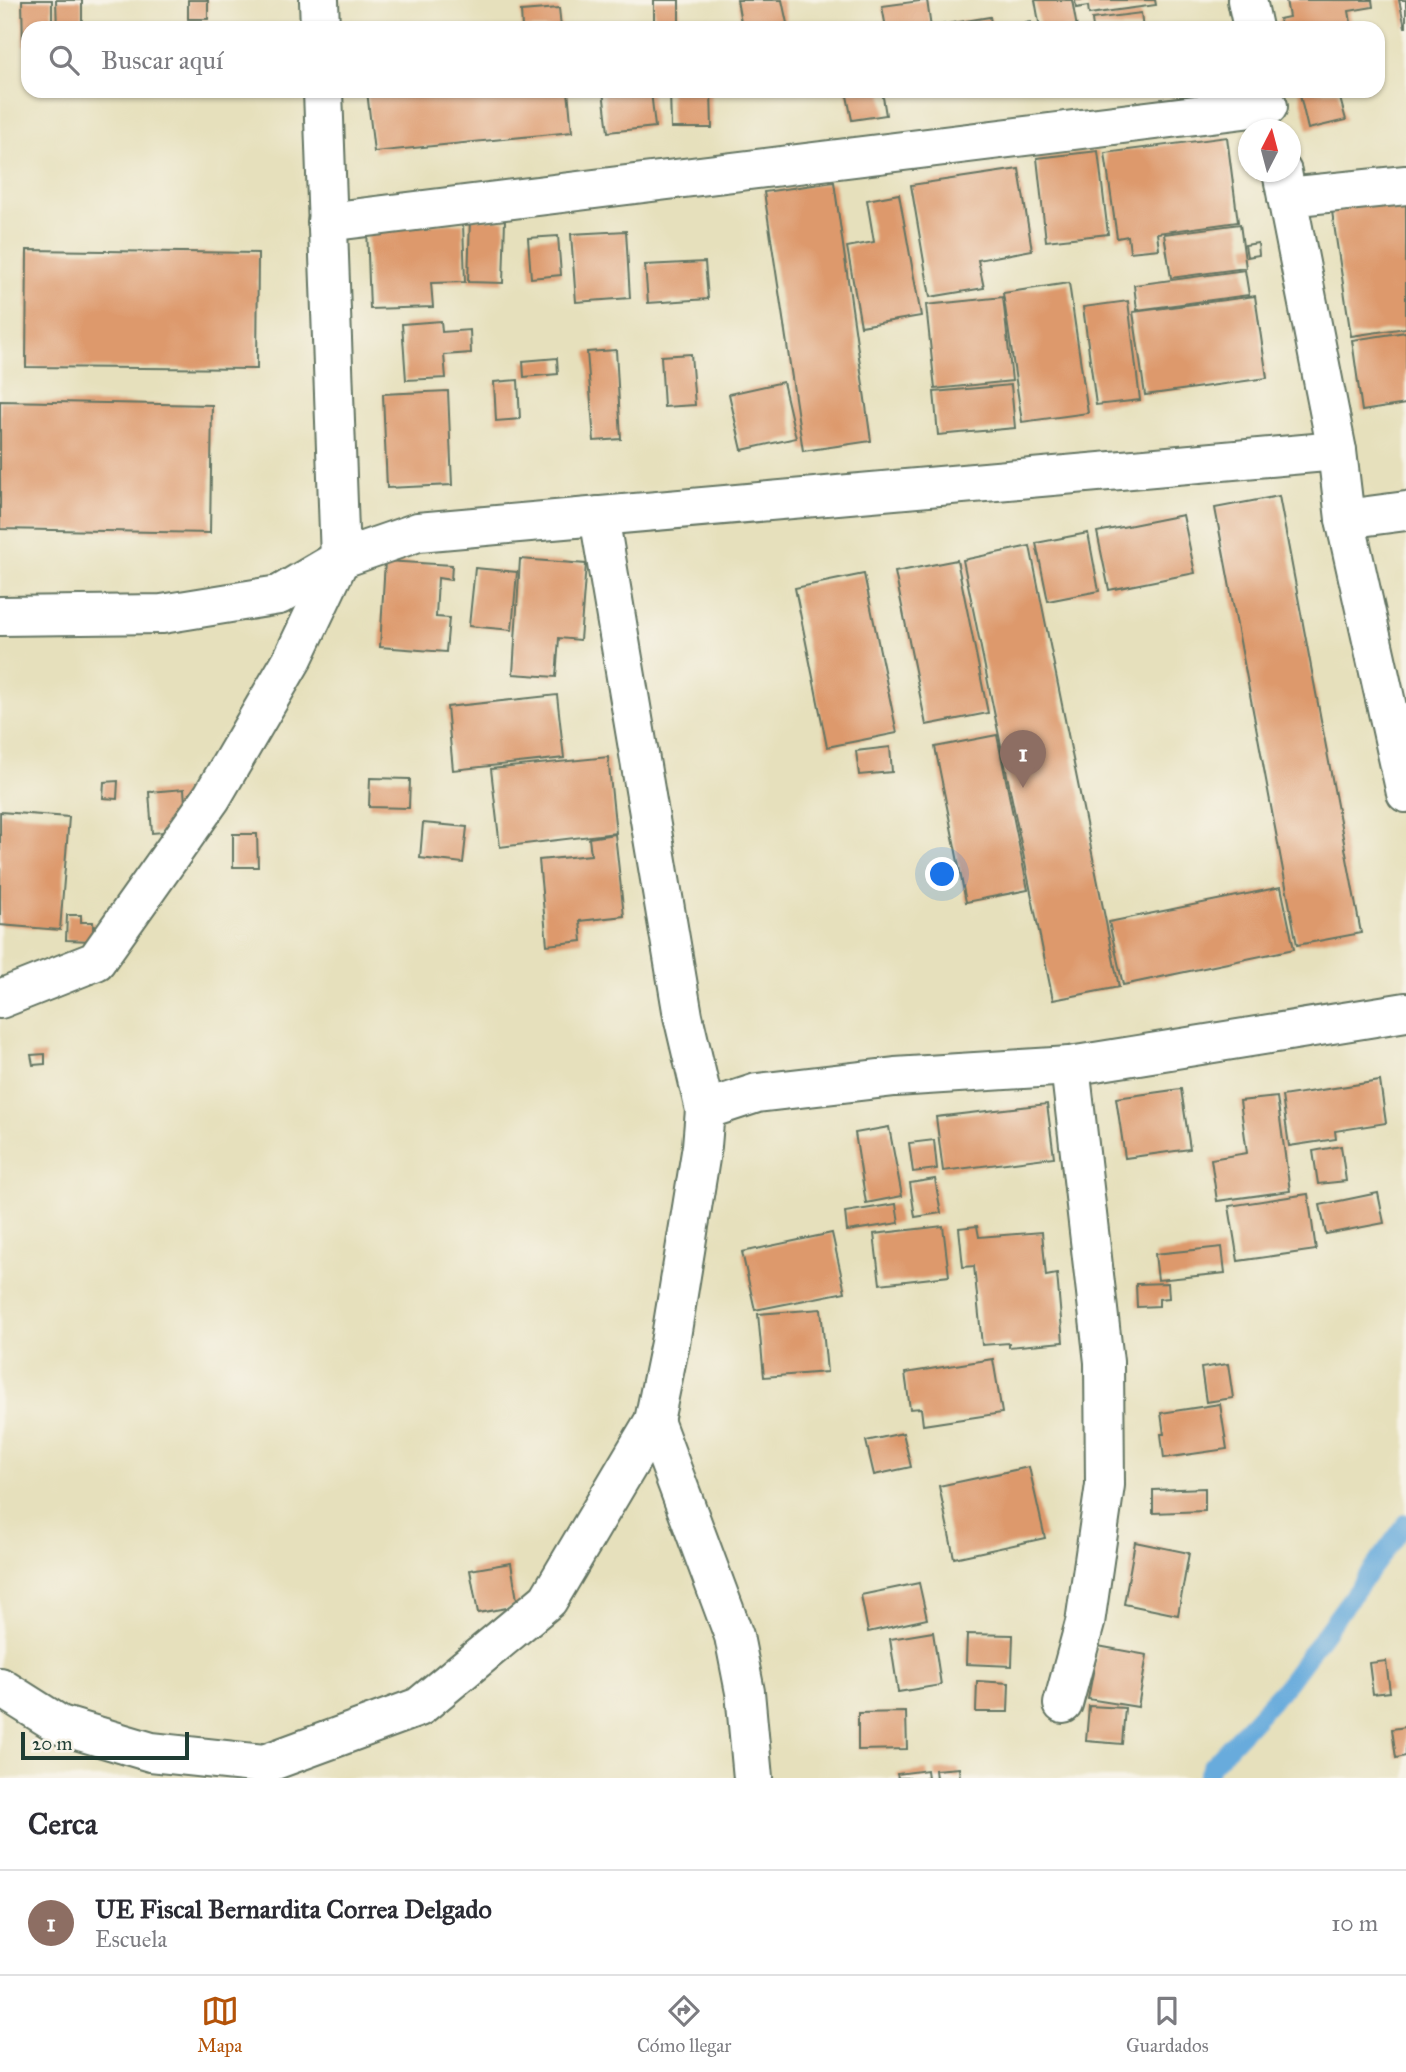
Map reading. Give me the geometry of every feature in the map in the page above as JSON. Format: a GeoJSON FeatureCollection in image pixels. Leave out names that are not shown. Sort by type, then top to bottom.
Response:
{"type":"FeatureCollection","features":[{"type":"Feature","properties":{"kind":"street"},"geometry":{"type":"LineString","coordinates":[[319,0],[320,21]]}},
{"type":"Feature","properties":{"kind":"street"},"geometry":{"type":"LineString","coordinates":[[1247,0],[1252,21]]}},
{"type":"Feature","properties":{"kind":"street"},"geometry":{"type":"LineString","coordinates":[[0,999],[96,961],[212,797],[293,658],[340,559],[323,98]]}},
{"type":"Feature","properties":{"kind":"street"},"geometry":{"type":"LineString","coordinates":[[327,222],[1269,109]]}},
{"type":"Feature","properties":{"kind":"street"},"geometry":{"type":"LineString","coordinates":[[1406,185],[1284,184],[1337,451],[1345,519],[1406,793]]}},
{"type":"Feature","properties":{"kind":"street"},"geometry":{"type":"LineString","coordinates":[[0,617],[162,614],[279,595],[340,559],[418,532],[1337,451]]}},
{"type":"Feature","properties":{"kind":"street"},"geometry":{"type":"LineString","coordinates":[[1345,519],[1406,511]]}},
{"type":"Feature","properties":{"kind":"street"},"geometry":{"type":"LineString","coordinates":[[0,1687],[60,1725],[151,1752],[264,1764],[418,1707],[548,1600],[654,1421],[670,1343],[702,1146],[705,1110],[683,1016],[599,516]]}},
{"type":"Feature","properties":{"kind":"street"},"geometry":{"type":"LineString","coordinates":[[705,1110],[757,1093],[895,1077],[1070,1066],[1406,1012]]}},
{"type":"Feature","properties":{"kind":"street"},"geometry":{"type":"LineString","coordinates":[[1063,1704],[1084,1623],[1105,1485],[1104,1362],[1070,1066]]}},
{"type":"Feature","properties":{"kind":"street"},"geometry":{"type":"LineString","coordinates":[[654,1421],[734,1636],[745,1692],[753,1778]]}},
{"type":"Feature","properties":{"kind":"building"},"geometry":{"type":"Polygon","coordinates":[[[22,0],[52,0],[52,21],[22,21],[22,0]]]}},
{"type":"Feature","properties":{"kind":"building"},"geometry":{"type":"Polygon","coordinates":[[[56,0],[82,0],[82,21],[57,21],[56,0]]]}},
{"type":"Feature","properties":{"kind":"building"},"geometry":{"type":"Polygon","coordinates":[[[188,0],[208,0],[208,19],[188,19],[188,0]]]}},
{"type":"Feature","properties":{"kind":"building"},"geometry":{"type":"Polygon","coordinates":[[[654,0],[679,0],[679,21],[654,21],[654,0]]]}},
{"type":"Feature","properties":{"kind":"building"},"geometry":{"type":"Polygon","coordinates":[[[737,0],[782,0],[786,21],[741,21],[737,0]]]}},
{"type":"Feature","properties":{"kind":"building"},"geometry":{"type":"Polygon","coordinates":[[[927,0],[930,21],[885,21],[882,6],[927,0]]]}},
{"type":"Feature","properties":{"kind":"building"},"geometry":{"type":"Polygon","coordinates":[[[1035,0],[1072,0],[1076,21],[1039,21],[1035,0]]]}},
{"type":"Feature","properties":{"kind":"building"},"geometry":{"type":"Polygon","coordinates":[[[1075,0],[1155,0],[1156,5],[1089,14],[1088,6],[1076,8],[1075,0]]]}},
{"type":"Feature","properties":{"kind":"building"},"geometry":{"type":"Polygon","coordinates":[[[1286,0],[1372,0],[1373,7],[1349,11],[1351,21],[1279,21],[1289,17],[1286,0]]]}},
{"type":"Feature","properties":{"kind":"building"},"geometry":{"type":"Polygon","coordinates":[[[1399,0],[1406,0],[1406,27],[1405,27],[1399,0]]]}},
{"type":"Feature","properties":{"kind":"building"},"geometry":{"type":"Polygon","coordinates":[[[559,8],[560,21],[522,21],[521,11],[559,8]]]}},
{"type":"Feature","properties":{"kind":"building"},"geometry":{"type":"Polygon","coordinates":[[[1141,13],[1142,21],[1092,21],[1141,13]]]}},
{"type":"Feature","properties":{"kind":"building"},"geometry":{"type":"Polygon","coordinates":[[[990,17],[991,21],[966,21],[990,17]]]}},
{"type":"Feature","properties":{"kind":"building"},"geometry":{"type":"Polygon","coordinates":[[[368,98],[569,98],[572,132],[374,152],[368,98]]]}},
{"type":"Feature","properties":{"kind":"building"},"geometry":{"type":"Polygon","coordinates":[[[604,98],[652,98],[655,127],[608,132],[604,98]]]}},
{"type":"Feature","properties":{"kind":"building"},"geometry":{"type":"Polygon","coordinates":[[[670,98],[711,98],[712,128],[671,128],[670,98]]]}},
{"type":"Feature","properties":{"kind":"building"},"geometry":{"type":"Polygon","coordinates":[[[847,98],[883,98],[886,115],[852,120],[847,98]]]}},
{"type":"Feature","properties":{"kind":"building"},"geometry":{"type":"Polygon","coordinates":[[[1301,98],[1340,98],[1346,120],[1308,129],[1301,98]]]}},
{"type":"Feature","properties":{"kind":"building"},"geometry":{"type":"Polygon","coordinates":[[[1227,137],[1238,222],[1157,233],[1159,249],[1130,252],[1128,236],[1117,238],[1105,153],[1227,137]]]}},
{"type":"Feature","properties":{"kind":"building"},"geometry":{"type":"Polygon","coordinates":[[[1098,151],[1108,234],[1046,241],[1037,158],[1098,151]]]}},
{"type":"Feature","properties":{"kind":"building"},"geometry":{"type":"Polygon","coordinates":[[[1019,169],[1032,250],[978,260],[984,288],[930,297],[911,185],[1019,169]]]}},
{"type":"Feature","properties":{"kind":"building"},"geometry":{"type":"Polygon","coordinates":[[[834,182],[871,441],[803,451],[764,192],[834,182]]]}},
{"type":"Feature","properties":{"kind":"building"},"geometry":{"type":"Polygon","coordinates":[[[899,194],[921,316],[861,326],[847,247],[874,242],[867,200],[899,194]]]}},
{"type":"Feature","properties":{"kind":"building"},"geometry":{"type":"Polygon","coordinates":[[[1406,194],[1406,328],[1351,336],[1331,205],[1406,194]]]}},
{"type":"Feature","properties":{"kind":"building"},"geometry":{"type":"Polygon","coordinates":[[[470,218],[505,220],[503,283],[468,282],[470,218]]]}},
{"type":"Feature","properties":{"kind":"building"},"geometry":{"type":"Polygon","coordinates":[[[463,223],[465,282],[431,283],[433,307],[370,309],[367,227],[463,223]]]}},
{"type":"Feature","properties":{"kind":"building"},"geometry":{"type":"Polygon","coordinates":[[[1240,224],[1246,268],[1171,278],[1164,234],[1240,224]]]}},
{"type":"Feature","properties":{"kind":"building"},"geometry":{"type":"Polygon","coordinates":[[[626,231],[630,298],[576,302],[571,234],[626,231]]]}},
{"type":"Feature","properties":{"kind":"building"},"geometry":{"type":"Polygon","coordinates":[[[558,236],[561,275],[531,278],[528,238],[558,236]]]}},
{"type":"Feature","properties":{"kind":"building"},"geometry":{"type":"Polygon","coordinates":[[[1258,243],[1259,255],[1247,257],[1245,245],[1258,243]]]}},
{"type":"Feature","properties":{"kind":"building"},"geometry":{"type":"Polygon","coordinates":[[[27,250],[258,253],[257,369],[26,367],[27,250]]]}},
{"type":"Feature","properties":{"kind":"building"},"geometry":{"type":"Polygon","coordinates":[[[705,262],[708,299],[648,303],[645,265],[705,262]]]}},
{"type":"Feature","properties":{"kind":"building"},"geometry":{"type":"Polygon","coordinates":[[[1245,270],[1249,295],[1137,310],[1134,285],[1245,270]]]}},
{"type":"Feature","properties":{"kind":"building"},"geometry":{"type":"Polygon","coordinates":[[[1069,283],[1088,413],[1022,422],[1003,293],[1069,283]]]}},
{"type":"Feature","properties":{"kind":"building"},"geometry":{"type":"Polygon","coordinates":[[[1255,296],[1267,378],[1145,395],[1133,312],[1255,296]]]}},
{"type":"Feature","properties":{"kind":"building"},"geometry":{"type":"Polygon","coordinates":[[[1003,297],[1012,381],[935,389],[926,305],[1003,297]]]}},
{"type":"Feature","properties":{"kind":"building"},"geometry":{"type":"Polygon","coordinates":[[[1128,301],[1140,400],[1096,405],[1083,307],[1128,301]]]}},
{"type":"Feature","properties":{"kind":"building"},"geometry":{"type":"Polygon","coordinates":[[[441,321],[442,332],[470,330],[471,353],[444,355],[446,378],[406,380],[402,324],[441,321]]]}},
{"type":"Feature","properties":{"kind":"building"},"geometry":{"type":"Polygon","coordinates":[[[1406,332],[1406,404],[1362,411],[1352,340],[1406,332]]]}},
{"type":"Feature","properties":{"kind":"building"},"geometry":{"type":"Polygon","coordinates":[[[616,350],[621,439],[594,441],[587,352],[616,350]]]}},
{"type":"Feature","properties":{"kind":"building"},"geometry":{"type":"Polygon","coordinates":[[[691,354],[695,405],[664,407],[661,356],[691,354]]]}},
{"type":"Feature","properties":{"kind":"building"},"geometry":{"type":"Polygon","coordinates":[[[557,358],[558,374],[524,377],[523,361],[557,358]]]}},
{"type":"Feature","properties":{"kind":"building"},"geometry":{"type":"Polygon","coordinates":[[[518,380],[520,419],[496,421],[494,382],[518,380]]]}},
{"type":"Feature","properties":{"kind":"building"},"geometry":{"type":"Polygon","coordinates":[[[783,382],[796,438],[742,450],[729,394],[783,382]]]}},
{"type":"Feature","properties":{"kind":"building"},"geometry":{"type":"Polygon","coordinates":[[[1011,385],[1015,428],[938,435],[934,392],[1011,385]]]}},
{"type":"Feature","properties":{"kind":"building"},"geometry":{"type":"Polygon","coordinates":[[[448,391],[452,485],[387,488],[383,394],[448,391]]]}},
{"type":"Feature","properties":{"kind":"building"},"geometry":{"type":"Polygon","coordinates":[[[0,401],[212,405],[210,533],[0,529],[0,401]]]}},
{"type":"Feature","properties":{"kind":"building"},"geometry":{"type":"Polygon","coordinates":[[[1279,496],[1361,933],[1297,945],[1215,508],[1279,496]]]}},
{"type":"Feature","properties":{"kind":"building"},"geometry":{"type":"Polygon","coordinates":[[[1183,515],[1195,573],[1109,590],[1097,532],[1183,515]]]}},
{"type":"Feature","properties":{"kind":"building"},"geometry":{"type":"Polygon","coordinates":[[[1088,533],[1099,591],[1048,601],[1036,543],[1088,533]]]}},
{"type":"Feature","properties":{"kind":"building"},"geometry":{"type":"Polygon","coordinates":[[[1030,546],[1119,987],[1053,1000],[963,560],[1030,546]]]}},
{"type":"Feature","properties":{"kind":"building"},"geometry":{"type":"Polygon","coordinates":[[[520,559],[586,564],[580,640],[559,638],[556,677],[513,674],[520,559]]]}},
{"type":"Feature","properties":{"kind":"building"},"geometry":{"type":"Polygon","coordinates":[[[957,560],[988,713],[926,725],[895,572],[957,560]]]}},
{"type":"Feature","properties":{"kind":"building"},"geometry":{"type":"Polygon","coordinates":[[[385,561],[452,565],[451,580],[438,578],[436,617],[449,618],[446,652],[380,647],[385,561]]]}},
{"type":"Feature","properties":{"kind":"building"},"geometry":{"type":"Polygon","coordinates":[[[475,568],[517,572],[512,630],[469,626],[475,568]]]}},
{"type":"Feature","properties":{"kind":"building"},"geometry":{"type":"Polygon","coordinates":[[[864,574],[897,733],[827,747],[795,588],[864,574]]]}},
{"type":"Feature","properties":{"kind":"building"},"geometry":{"type":"Polygon","coordinates":[[[557,695],[564,758],[453,770],[447,707],[557,695]]]}},
{"type":"Feature","properties":{"kind":"building"},"geometry":{"type":"Polygon","coordinates":[[[997,735],[1028,890],[966,902],[935,747],[997,735]]]}},
{"type":"Feature","properties":{"kind":"building"},"geometry":{"type":"Polygon","coordinates":[[[890,747],[892,772],[859,775],[856,751],[890,747]]]}},
{"type":"Feature","properties":{"kind":"building"},"geometry":{"type":"Polygon","coordinates":[[[608,757],[616,833],[500,847],[491,769],[608,757]]]}},
{"type":"Feature","properties":{"kind":"building"},"geometry":{"type":"Polygon","coordinates":[[[370,778],[410,779],[409,808],[369,807],[370,778]]]}},
{"type":"Feature","properties":{"kind":"building"},"geometry":{"type":"Polygon","coordinates":[[[118,781],[117,799],[103,798],[104,782],[118,781]]]}},
{"type":"Feature","properties":{"kind":"building"},"geometry":{"type":"Polygon","coordinates":[[[184,789],[187,830],[152,833],[149,792],[184,789]]]}},
{"type":"Feature","properties":{"kind":"building"},"geometry":{"type":"Polygon","coordinates":[[[0,812],[69,817],[60,930],[0,925],[0,812]]]}},
{"type":"Feature","properties":{"kind":"building"},"geometry":{"type":"Polygon","coordinates":[[[423,823],[467,827],[463,863],[420,858],[423,823]]]}},
{"type":"Feature","properties":{"kind":"building"},"geometry":{"type":"Polygon","coordinates":[[[233,834],[257,834],[258,867],[233,867],[233,834]]]}},
{"type":"Feature","properties":{"kind":"building"},"geometry":{"type":"Polygon","coordinates":[[[615,834],[624,916],[580,921],[582,941],[547,945],[539,860],[591,855],[589,838],[615,834]]]}},
{"type":"Feature","properties":{"kind":"building"},"geometry":{"type":"Polygon","coordinates":[[[1281,887],[1294,949],[1123,985],[1109,922],[1281,887]]]}},
{"type":"Feature","properties":{"kind":"building"},"geometry":{"type":"Polygon","coordinates":[[[67,915],[81,915],[81,922],[93,922],[93,941],[66,940],[67,915]]]}},
{"type":"Feature","properties":{"kind":"building"},"geometry":{"type":"Polygon","coordinates":[[[45,1054],[45,1064],[33,1065],[31,1055],[45,1054]]]}},
{"type":"Feature","properties":{"kind":"building"},"geometry":{"type":"Polygon","coordinates":[[[1380,1081],[1386,1123],[1335,1131],[1336,1139],[1289,1146],[1282,1096],[1380,1081]]]}},
{"type":"Feature","properties":{"kind":"building"},"geometry":{"type":"Polygon","coordinates":[[[1181,1089],[1190,1149],[1125,1158],[1116,1098],[1181,1089]]]}},
{"type":"Feature","properties":{"kind":"building"},"geometry":{"type":"Polygon","coordinates":[[[1277,1097],[1290,1191],[1217,1201],[1211,1159],[1247,1153],[1240,1101],[1277,1097]]]}},
{"type":"Feature","properties":{"kind":"building"},"geometry":{"type":"Polygon","coordinates":[[[1047,1104],[1054,1157],[943,1171],[936,1117],[1047,1104]]]}},
{"type":"Feature","properties":{"kind":"building"},"geometry":{"type":"Polygon","coordinates":[[[889,1127],[902,1196],[866,1203],[855,1133],[889,1127]]]}},
{"type":"Feature","properties":{"kind":"building"},"geometry":{"type":"Polygon","coordinates":[[[934,1140],[937,1169],[913,1172],[909,1143],[934,1140]]]}},
{"type":"Feature","properties":{"kind":"building"},"geometry":{"type":"Polygon","coordinates":[[[1341,1146],[1346,1181],[1318,1184],[1313,1151],[1341,1146]]]}},
{"type":"Feature","properties":{"kind":"building"},"geometry":{"type":"Polygon","coordinates":[[[935,1179],[941,1213],[915,1217],[910,1183],[935,1179]]]}},
{"type":"Feature","properties":{"kind":"building"},"geometry":{"type":"Polygon","coordinates":[[[1378,1193],[1384,1223],[1326,1234],[1320,1205],[1378,1193]]]}},
{"type":"Feature","properties":{"kind":"building"},"geometry":{"type":"Polygon","coordinates":[[[1308,1194],[1316,1250],[1238,1261],[1229,1206],[1308,1194]]]}},
{"type":"Feature","properties":{"kind":"building"},"geometry":{"type":"Polygon","coordinates":[[[896,1204],[899,1223],[847,1231],[845,1212],[896,1204]]]}},
{"type":"Feature","properties":{"kind":"building"},"geometry":{"type":"Polygon","coordinates":[[[943,1226],[949,1276],[880,1284],[874,1234],[943,1226]]]}},
{"type":"Feature","properties":{"kind":"building"},"geometry":{"type":"Polygon","coordinates":[[[977,1226],[979,1237],[1042,1232],[1046,1276],[1057,1274],[1063,1342],[1009,1347],[1009,1343],[982,1345],[974,1266],[963,1267],[959,1228],[977,1226]]]}},
{"type":"Feature","properties":{"kind":"building"},"geometry":{"type":"Polygon","coordinates":[[[832,1233],[845,1292],[755,1310],[742,1252],[832,1233]]]}},
{"type":"Feature","properties":{"kind":"building"},"geometry":{"type":"Polygon","coordinates":[[[1222,1247],[1225,1273],[1158,1280],[1155,1254],[1222,1247]]]}},
{"type":"Feature","properties":{"kind":"building"},"geometry":{"type":"Polygon","coordinates":[[[1168,1283],[1169,1298],[1159,1299],[1159,1306],[1137,1307],[1136,1284],[1168,1283]]]}},
{"type":"Feature","properties":{"kind":"building"},"geometry":{"type":"Polygon","coordinates":[[[821,1309],[827,1372],[764,1377],[758,1314],[821,1309]]]}},
{"type":"Feature","properties":{"kind":"building"},"geometry":{"type":"Polygon","coordinates":[[[993,1359],[1002,1413],[923,1425],[921,1408],[910,1409],[905,1373],[993,1359]]]}},
{"type":"Feature","properties":{"kind":"building"},"geometry":{"type":"Polygon","coordinates":[[[1228,1364],[1233,1398],[1206,1402],[1201,1368],[1228,1364]]]}},
{"type":"Feature","properties":{"kind":"building"},"geometry":{"type":"Polygon","coordinates":[[[1220,1404],[1227,1449],[1164,1458],[1161,1413],[1220,1404]]]}},
{"type":"Feature","properties":{"kind":"building"},"geometry":{"type":"Polygon","coordinates":[[[903,1433],[911,1467],[874,1475],[866,1441],[903,1433]]]}},
{"type":"Feature","properties":{"kind":"building"},"geometry":{"type":"Polygon","coordinates":[[[1029,1467],[1045,1538],[954,1558],[939,1486],[1029,1467]]]}},
{"type":"Feature","properties":{"kind":"building"},"geometry":{"type":"Polygon","coordinates":[[[1205,1488],[1205,1511],[1153,1513],[1153,1490],[1205,1488]]]}},
{"type":"Feature","properties":{"kind":"building"},"geometry":{"type":"Polygon","coordinates":[[[1135,1542],[1189,1553],[1178,1615],[1124,1604],[1135,1542]]]}},
{"type":"Feature","properties":{"kind":"building"},"geometry":{"type":"Polygon","coordinates":[[[511,1563],[518,1606],[478,1613],[470,1570],[511,1563]]]}},
{"type":"Feature","properties":{"kind":"building"},"geometry":{"type":"Polygon","coordinates":[[[919,1583],[927,1619],[868,1632],[861,1595],[919,1583]]]}},
{"type":"Feature","properties":{"kind":"building"},"geometry":{"type":"Polygon","coordinates":[[[933,1632],[941,1685],[898,1692],[890,1639],[933,1632]]]}},
{"type":"Feature","properties":{"kind":"building"},"geometry":{"type":"Polygon","coordinates":[[[967,1634],[1013,1635],[1012,1666],[966,1664],[967,1634]]]}},
{"type":"Feature","properties":{"kind":"building"},"geometry":{"type":"Polygon","coordinates":[[[1098,1646],[1147,1655],[1138,1707],[1088,1699],[1098,1646]]]}},
{"type":"Feature","properties":{"kind":"building"},"geometry":{"type":"Polygon","coordinates":[[[1386,1661],[1390,1692],[1373,1694],[1369,1663],[1386,1661]]]}},
{"type":"Feature","properties":{"kind":"building"},"geometry":{"type":"Polygon","coordinates":[[[977,1681],[1009,1683],[1008,1712],[976,1712],[977,1681]]]}},
{"type":"Feature","properties":{"kind":"building"},"geometry":{"type":"Polygon","coordinates":[[[1089,1706],[1125,1708],[1122,1744],[1086,1741],[1089,1706]]]}},
{"type":"Feature","properties":{"kind":"building"},"geometry":{"type":"Polygon","coordinates":[[[906,1712],[907,1749],[858,1750],[858,1713],[906,1712]]]}},
{"type":"Feature","properties":{"kind":"building"},"geometry":{"type":"Polygon","coordinates":[[[1406,1727],[1406,1756],[1396,1758],[1392,1729],[1406,1727]]]}},
{"type":"Feature","properties":{"kind":"building"},"geometry":{"type":"Polygon","coordinates":[[[959,1768],[960,1778],[936,1778],[935,1770],[959,1768]]]}},
{"type":"Feature","properties":{"kind":"building"},"geometry":{"type":"Polygon","coordinates":[[[927,1770],[928,1778],[898,1778],[897,1774],[927,1770]]]}},
{"type":"Feature","properties":{"kind":"waterway"},"geometry":{"type":"LineString","coordinates":[[1206,1778],[1211,1766],[1285,1687],[1406,1523]]}},
{"type":"Feature","properties":{"kind":"place","name":"UE Fiscal Bernardita Correa Delgado"},"geometry":{"type":"Point","coordinates":[1023,788]}}]}
